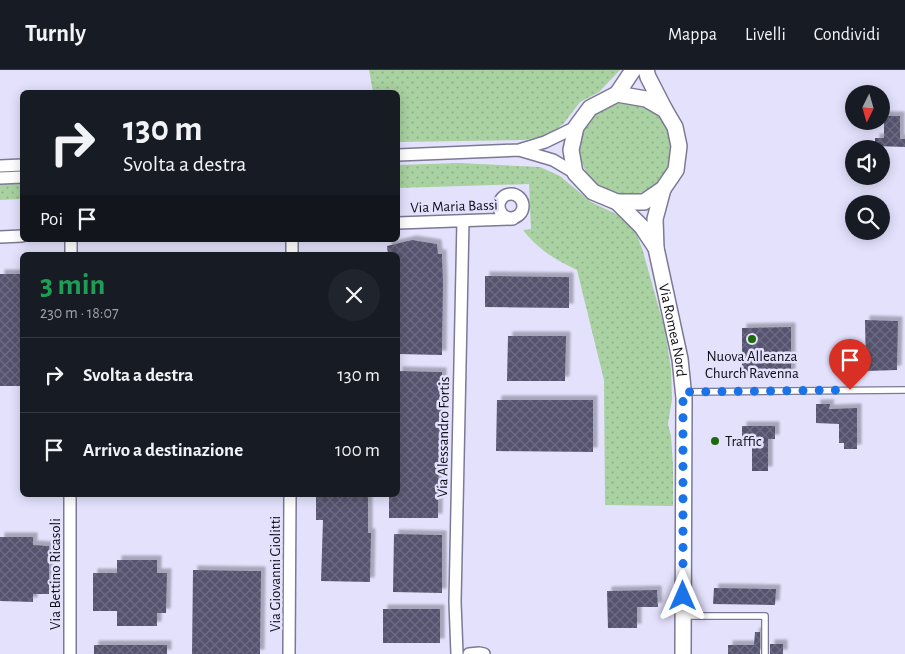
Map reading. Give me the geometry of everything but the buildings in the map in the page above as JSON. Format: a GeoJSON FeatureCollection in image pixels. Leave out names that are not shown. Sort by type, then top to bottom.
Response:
{"type":"FeatureCollection","features":[{"type":"Feature","properties":{"kind":"main road"},"geometry":{"type":"LineString","coordinates":[[633,70],[617,94],[590,108],[576,127],[571,150],[575,172],[593,192],[617,202],[644,202],[663,189],[676,170],[680,146],[675,128],[646,70]]}},
{"type":"Feature","properties":{"kind":"main road"},"geometry":{"type":"LineString","coordinates":[[617,94],[646,99],[665,110]]}},
{"type":"Feature","properties":{"kind":"main road","name":"Via Romea Nord"},"geometry":{"type":"LineString","coordinates":[[663,189],[655,219],[656,248],[680,359],[683,392],[683,654]]}},
{"type":"Feature","properties":{"kind":"main road","name":"Via Romea Nord"},"geometry":{"type":"LineString","coordinates":[[617,202],[642,227],[656,248]]}},
{"type":"Feature","properties":{"kind":"street"},"geometry":{"type":"LineString","coordinates":[[400,155],[519,150],[545,142],[576,127]]}},
{"type":"Feature","properties":{"kind":"street"},"geometry":{"type":"LineString","coordinates":[[519,150],[553,160],[575,172]]}},
{"type":"Feature","properties":{"kind":"street"},"geometry":{"type":"LineString","coordinates":[[0,166],[20,166]]}},
{"type":"Feature","properties":{"kind":"street"},"geometry":{"type":"LineString","coordinates":[[0,171],[20,171]]}},
{"type":"Feature","properties":{"kind":"street"},"geometry":{"type":"LineString","coordinates":[[0,178],[20,177]]}},
{"type":"Feature","properties":{"kind":"street","name":"Via Maria Bassi"},"geometry":{"type":"LineString","coordinates":[[400,223],[512,218]]}},
{"type":"Feature","properties":{"kind":"street","name":"Via Alessandro Fortis"},"geometry":{"type":"LineString","coordinates":[[456,654],[463,221]]}},
{"type":"Feature","properties":{"kind":"street"},"geometry":{"type":"LineString","coordinates":[[0,237],[20,236]]}},
{"type":"Feature","properties":{"kind":"street","name":"Via Bettino Ricasoli"},"geometry":{"type":"LineString","coordinates":[[70,497],[70,654]]}},
{"type":"Feature","properties":{"kind":"street","name":"Via Giovanni Giolitti"},"geometry":{"type":"LineString","coordinates":[[290,497],[290,654]]}},
{"type":"Feature","properties":{"kind":"street"},"geometry":{"type":"LineString","coordinates":[[469,654],[484,654]]}},
{"type":"Feature","properties":{"kind":"lane"},"geometry":{"type":"LineString","coordinates":[[683,392],[905,390]]}},
{"type":"Feature","properties":{"kind":"lane"},"geometry":{"type":"LineString","coordinates":[[683,616],[765,616],[765,654]]}},
{"type":"Feature","properties":{"kind":"green space"},"geometry":{"type":"Polygon","coordinates":[[[369,70],[620,70],[599,92],[580,102],[564,123],[549,135],[524,140],[400,142],[400,90],[373,90],[369,70]]]}},
{"type":"Feature","properties":{"kind":"green space"},"geometry":{"type":"Polygon","coordinates":[[[626,103],[644,106],[659,116],[669,131],[672,149],[669,167],[659,182],[644,192],[626,195],[608,192],[593,182],[583,167],[580,149],[583,131],[593,116],[608,106],[626,103]]]}},
{"type":"Feature","properties":{"kind":"green space"},"geometry":{"type":"Polygon","coordinates":[[[459,163],[540,167],[560,176],[591,202],[627,220],[635,231],[642,248],[665,330],[671,369],[672,399],[668,424],[671,436],[673,466],[673,506],[605,505],[604,380],[577,270],[547,253],[523,230],[531,229],[529,184],[400,188],[400,165],[459,163]]]}},
{"type":"Feature","properties":{"kind":"green space"},"geometry":{"type":"Polygon","coordinates":[[[20,182],[20,199],[0,200],[0,183],[20,182]]]}},
{"type":"Feature","properties":{"kind":"place","name":"Nuova Alleanza Church Ravenna"},"geometry":{"type":"Point","coordinates":[752,339]}},
{"type":"Feature","properties":{"kind":"place","name":"Traffic"},"geometry":{"type":"Point","coordinates":[715,441]}},
{"type":"Feature","properties":{"kind":"route"},"geometry":{"type":"LineString","coordinates":[[683,596],[683,392],[850,390]]}}]}
